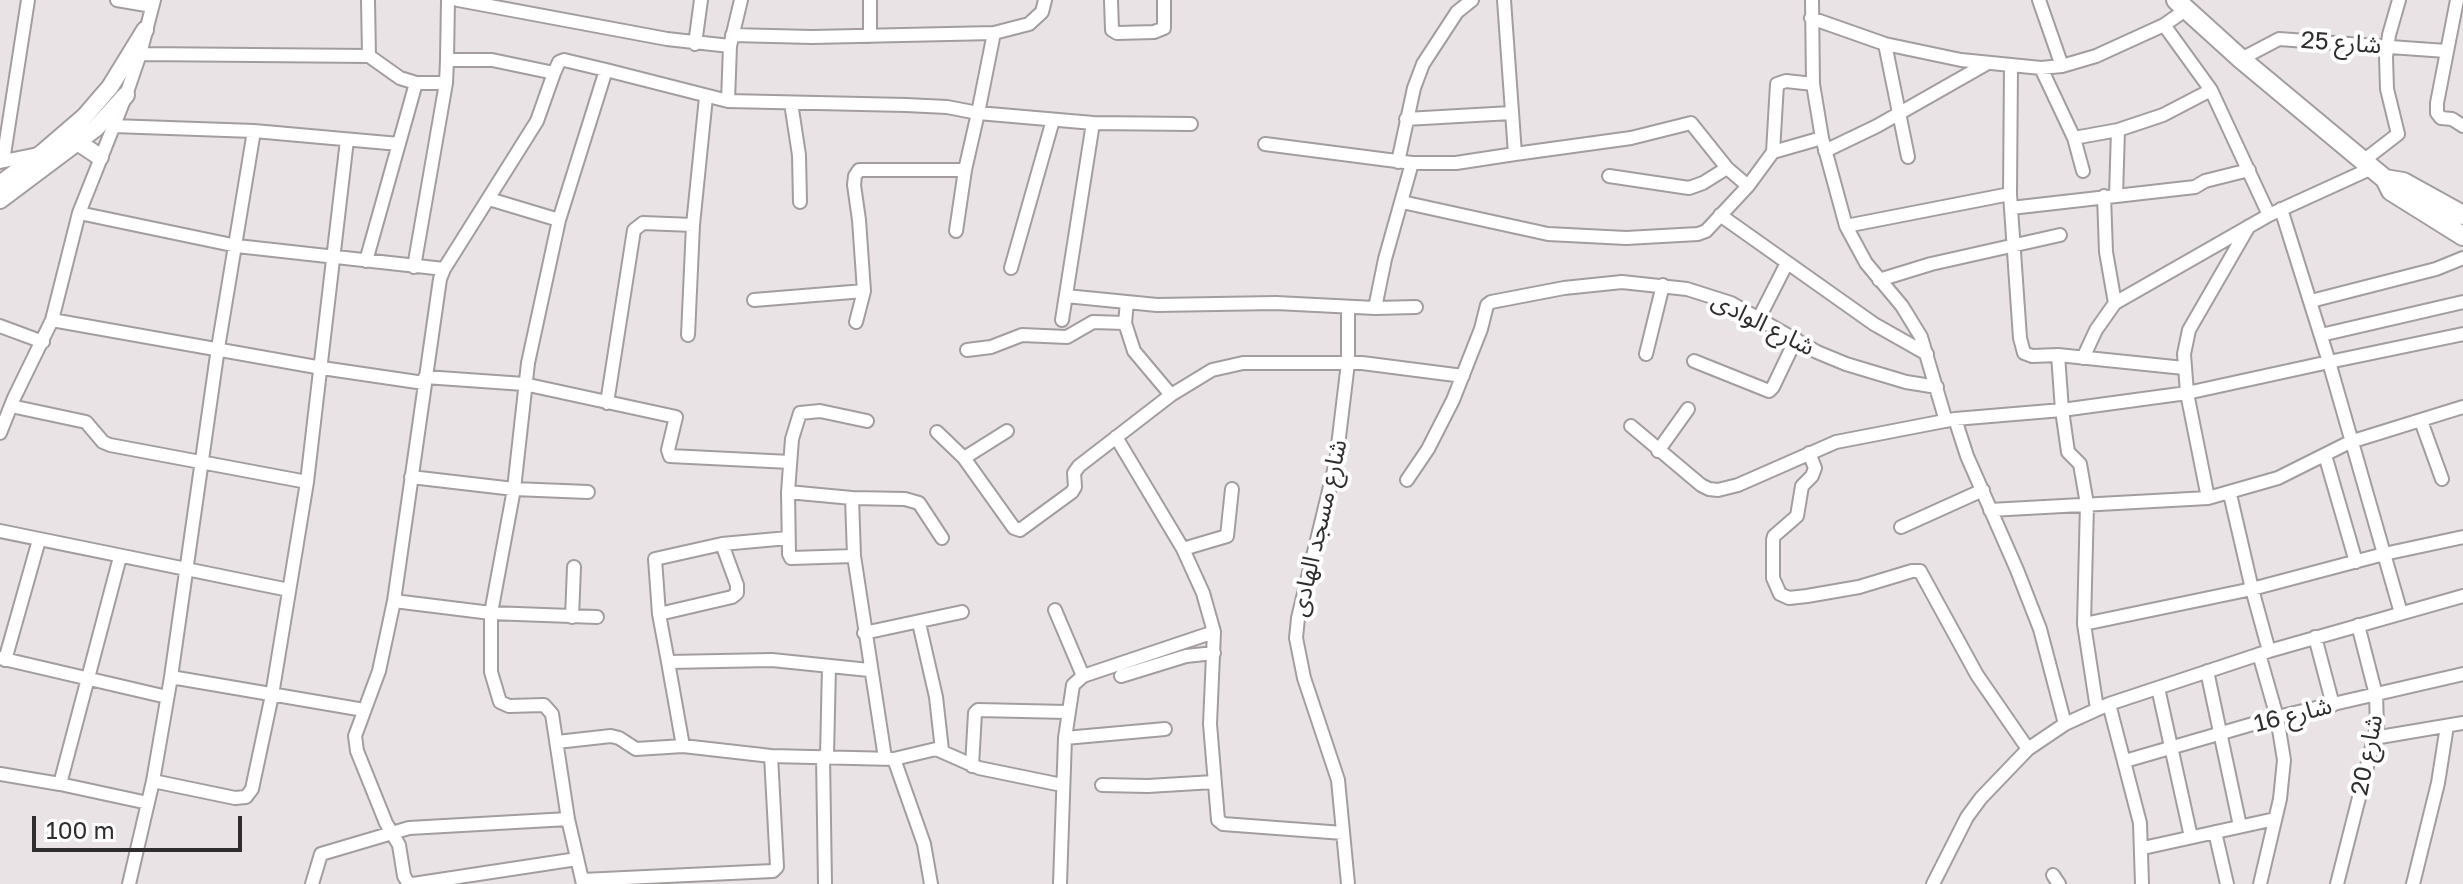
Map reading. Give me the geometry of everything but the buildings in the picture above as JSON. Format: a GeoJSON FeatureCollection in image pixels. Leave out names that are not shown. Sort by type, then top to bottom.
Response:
{"type":"FeatureCollection","features":[{"type":"Feature","properties":{"kind":"main road"},"geometry":{"type":"LineString","coordinates":[[2182,5],[2241,59],[2373,169],[2395,194],[2463,236]]}},
{"type":"Feature","properties":{"kind":"main road"},"geometry":{"type":"LineString","coordinates":[[2373,169],[2463,215]]}},
{"type":"Feature","properties":{"kind":"street"},"geometry":{"type":"LineString","coordinates":[[28,0],[2,162],[42,153]]}},
{"type":"Feature","properties":{"kind":"street"},"geometry":{"type":"LineString","coordinates":[[0,433],[52,320],[79,213],[140,54],[153,3],[117,0]]}},
{"type":"Feature","properties":{"kind":"street"},"geometry":{"type":"LineString","coordinates":[[368,0],[369,56]]}},
{"type":"Feature","properties":{"kind":"street"},"geometry":{"type":"LineString","coordinates":[[414,267],[446,83],[448,0]]}},
{"type":"Feature","properties":{"kind":"street"},"geometry":{"type":"LineString","coordinates":[[458,0],[695,44],[731,40],[994,33],[1029,24],[1042,12],[1045,0]]}},
{"type":"Feature","properties":{"kind":"street"},"geometry":{"type":"LineString","coordinates":[[695,44],[701,0]]}},
{"type":"Feature","properties":{"kind":"street"},"geometry":{"type":"LineString","coordinates":[[728,101],[731,40],[741,0]]}},
{"type":"Feature","properties":{"kind":"street"},"geometry":{"type":"LineString","coordinates":[[870,0],[870,36]]}},
{"type":"Feature","properties":{"kind":"street"},"geometry":{"type":"LineString","coordinates":[[1111,0],[1112,30],[1117,33],[1154,32],[1164,28],[1164,0]]}},
{"type":"Feature","properties":{"kind":"street"},"geometry":{"type":"LineString","coordinates":[[1398,162],[1406,119],[1423,64],[1457,12],[1472,0]]}},
{"type":"Feature","properties":{"kind":"street"},"geometry":{"type":"LineString","coordinates":[[1504,0],[1515,154]]}},
{"type":"Feature","properties":{"kind":"street"},"geometry":{"type":"LineString","coordinates":[[1812,0],[1813,84],[1823,145],[1846,226],[1879,280],[1913,321],[1950,420],[1983,490],[2040,629],[2065,724]]}},
{"type":"Feature","properties":{"kind":"street"},"geometry":{"type":"LineString","coordinates":[[2039,0],[2062,66]]}},
{"type":"Feature","properties":{"kind":"street"},"geometry":{"type":"LineString","coordinates":[[2083,358],[2096,330],[2115,303],[2275,212],[2373,169],[2398,134],[2386,79],[2387,47],[2399,0]]}},
{"type":"Feature","properties":{"kind":"street"},"geometry":{"type":"LineString","coordinates":[[2457,0],[2456,33],[2446,51],[2437,113],[2441,118],[2452,119],[2463,126]]}},
{"type":"Feature","properties":{"kind":"street"},"geometry":{"type":"LineString","coordinates":[[1811,18],[1885,44],[1986,64],[2041,68],[2062,66],[2096,56],[2164,25],[2182,5]]}},
{"type":"Feature","properties":{"kind":"street"},"geometry":{"type":"LineString","coordinates":[[2164,25],[2211,90],[2249,170],[2275,212],[2311,301],[2401,613]]}},
{"type":"Feature","properties":{"kind":"street"},"geometry":{"type":"LineString","coordinates":[[0,200],[72,137],[110,87],[145,30]]}},
{"type":"Feature","properties":{"kind":"street"},"geometry":{"type":"LineString","coordinates":[[956,231],[965,170],[994,33]]}},
{"type":"Feature","properties":{"kind":"street","name":"شارع 25"},"geometry":{"type":"LineString","coordinates":[[2241,59],[2279,39],[2446,51]]}},
{"type":"Feature","properties":{"kind":"street"},"geometry":{"type":"LineString","coordinates":[[1885,44],[1908,157]]}},
{"type":"Feature","properties":{"kind":"street"},"geometry":{"type":"LineString","coordinates":[[140,54],[369,56],[392,75],[416,83],[446,83]]}},
{"type":"Feature","properties":{"kind":"street"},"geometry":{"type":"LineString","coordinates":[[447,60],[492,60],[554,73]]}},
{"type":"Feature","properties":{"kind":"street"},"geometry":{"type":"LineString","coordinates":[[577,859],[411,884],[404,876],[399,845],[356,746],[355,736],[379,671],[394,601],[437,290],[444,269],[537,121],[559,62],[564,60],[728,101],[869,103],[947,107],[978,113],[1093,123],[1191,124]]}},
{"type":"Feature","properties":{"kind":"street"},"geometry":{"type":"LineString","coordinates":[[1773,152],[1823,145],[1877,126],[1986,64]]}},
{"type":"Feature","properties":{"kind":"street"},"geometry":{"type":"LineString","coordinates":[[2011,66],[2010,194],[2024,353],[2184,368]]}},
{"type":"Feature","properties":{"kind":"street"},"geometry":{"type":"LineString","coordinates":[[2041,68],[2074,138],[2083,171]]}},
{"type":"Feature","properties":{"kind":"street"},"geometry":{"type":"LineString","coordinates":[[606,70],[559,220],[524,384],[514,489],[491,613],[491,672],[500,702],[509,706],[548,707],[552,714],[568,819],[583,882],[684,880],[770,873],[775,869],[771,756]]}},
{"type":"Feature","properties":{"kind":"street"},"geometry":{"type":"LineString","coordinates":[[1402,202],[1496,224],[1584,238],[1698,234],[1706,231],[1748,186],[1773,152],[1777,84],[1786,81],[1813,84]]}},
{"type":"Feature","properties":{"kind":"street"},"geometry":{"type":"LineString","coordinates":[[366,261],[416,83]]}},
{"type":"Feature","properties":{"kind":"street"},"geometry":{"type":"LineString","coordinates":[[2074,138],[2118,130],[2175,110],[2211,90]]}},
{"type":"Feature","properties":{"kind":"street"},"geometry":{"type":"LineString","coordinates":[[0,184],[42,153],[103,122],[126,95]]}},
{"type":"Feature","properties":{"kind":"street"},"geometry":{"type":"LineString","coordinates":[[688,335],[693,225],[706,97]]}},
{"type":"Feature","properties":{"kind":"street"},"geometry":{"type":"LineString","coordinates":[[791,103],[799,155],[800,202]]}},
{"type":"Feature","properties":{"kind":"street"},"geometry":{"type":"LineString","coordinates":[[1406,119],[1511,113]]}},
{"type":"Feature","properties":{"kind":"street"},"geometry":{"type":"LineString","coordinates":[[1011,268],[1053,120]]}},
{"type":"Feature","properties":{"kind":"street"},"geometry":{"type":"LineString","coordinates":[[1062,320],[1093,123]]}},
{"type":"Feature","properties":{"kind":"street"},"geometry":{"type":"LineString","coordinates":[[1265,144],[1398,162],[1456,163],[1631,138],[1687,123],[1697,127],[1727,168],[1748,186]]}},
{"type":"Feature","properties":{"kind":"street"},"geometry":{"type":"LineString","coordinates":[[113,126],[254,131],[399,144]]}},
{"type":"Feature","properties":{"kind":"street"},"geometry":{"type":"LineString","coordinates":[[2115,303],[2106,252],[2118,130]]}},
{"type":"Feature","properties":{"kind":"street"},"geometry":{"type":"LineString","coordinates":[[129,884],[153,781],[171,677],[218,348],[254,131]]}},
{"type":"Feature","properties":{"kind":"street"},"geometry":{"type":"LineString","coordinates":[[72,137],[100,157]]}},
{"type":"Feature","properties":{"kind":"street"},"geometry":{"type":"LineString","coordinates":[[153,781],[235,798],[246,797],[252,789],[272,695],[307,482],[347,140]]}},
{"type":"Feature","properties":{"kind":"street"},"geometry":{"type":"LineString","coordinates":[[1375,308],[1385,259],[1412,163]]}},
{"type":"Feature","properties":{"kind":"street"},"geometry":{"type":"LineString","coordinates":[[1609,176],[1689,188],[1727,168]]}},
{"type":"Feature","properties":{"kind":"street"},"geometry":{"type":"LineString","coordinates":[[856,322],[864,291],[854,185],[859,170],[965,170]]}},
{"type":"Feature","properties":{"kind":"street"},"geometry":{"type":"LineString","coordinates":[[2011,208],[2186,189],[2249,170]]}},
{"type":"Feature","properties":{"kind":"street"},"geometry":{"type":"LineString","coordinates":[[1846,226],[2010,194]]}},
{"type":"Feature","properties":{"kind":"street"},"geometry":{"type":"LineString","coordinates":[[489,199],[559,220]]}},
{"type":"Feature","properties":{"kind":"street"},"geometry":{"type":"LineString","coordinates":[[79,213],[237,246],[444,269]]}},
{"type":"Feature","properties":{"kind":"street"},"geometry":{"type":"LineString","coordinates":[[1720,215],[1874,324],[1927,354]]}},
{"type":"Feature","properties":{"kind":"street"},"geometry":{"type":"LineString","coordinates":[[607,403],[634,230],[643,223],[693,225]]}},
{"type":"Feature","properties":{"kind":"street"},"geometry":{"type":"LineString","coordinates":[[2208,498],[2187,393],[2185,342],[2249,226]]}},
{"type":"Feature","properties":{"kind":"street"},"geometry":{"type":"LineString","coordinates":[[1879,280],[1931,264],[2060,235]]}},
{"type":"Feature","properties":{"kind":"street"},"geometry":{"type":"LineString","coordinates":[[2311,301],[2436,269],[2463,258]]}},
{"type":"Feature","properties":{"kind":"street"},"geometry":{"type":"LineString","coordinates":[[1759,318],[1787,263]]}},
{"type":"Feature","properties":{"kind":"street","name":"شارع الوادى"},"geometry":{"type":"LineString","coordinates":[[1463,376],[1481,329],[1484,311],[1491,302],[1564,288],[1622,282],[1663,285],[1709,295],[1759,318],[1817,352],[1875,375],[1937,387]]}},
{"type":"Feature","properties":{"kind":"street"},"geometry":{"type":"LineString","coordinates":[[1646,354],[1663,285]]}},
{"type":"Feature","properties":{"kind":"street"},"geometry":{"type":"LineString","coordinates":[[754,300],[864,291]]}},
{"type":"Feature","properties":{"kind":"street"},"geometry":{"type":"LineString","coordinates":[[1066,296],[1201,306],[1276,303],[1348,308],[1416,307]]}},
{"type":"Feature","properties":{"kind":"street"},"geometry":{"type":"LineString","coordinates":[[1127,302],[1125,323],[1134,351],[1171,395]]}},
{"type":"Feature","properties":{"kind":"street"},"geometry":{"type":"LineString","coordinates":[[2321,335],[2463,302]]}},
{"type":"Feature","properties":{"kind":"street","name":"شارع مسجد الهادى"},"geometry":{"type":"LineString","coordinates":[[1348,308],[1348,363],[1336,462],[1298,618],[1296,638],[1304,678],[1336,767],[1348,884]]}},
{"type":"Feature","properties":{"kind":"street"},"geometry":{"type":"LineString","coordinates":[[52,320],[322,368],[425,380],[524,384],[676,417],[667,452],[670,456],[790,462]]}},
{"type":"Feature","properties":{"kind":"street"},"geometry":{"type":"LineString","coordinates":[[967,350],[991,347],[1022,335],[1067,337],[1093,322],[1125,323]]}},
{"type":"Feature","properties":{"kind":"street"},"geometry":{"type":"LineString","coordinates":[[0,326],[43,342]]}},
{"type":"Feature","properties":{"kind":"street"},"geometry":{"type":"LineString","coordinates":[[1631,426],[1701,485],[1718,490],[1738,485],[1836,442],[1950,420],[2062,410],[2187,393],[2463,334]]}},
{"type":"Feature","properties":{"kind":"street"},"geometry":{"type":"LineString","coordinates":[[1694,361],[1769,391],[1796,339]]}},
{"type":"Feature","properties":{"kind":"street"},"geometry":{"type":"LineString","coordinates":[[2058,355],[2068,452],[2080,464],[2087,504],[2084,624],[2103,706],[2125,761],[2138,810],[2143,848],[2142,884]]}},
{"type":"Feature","properties":{"kind":"street"},"geometry":{"type":"LineString","coordinates":[[937,432],[964,458],[1014,528],[1020,530],[1072,492],[1076,468],[1202,374],[1232,364],[1348,363],[1463,376],[1428,449],[1407,480]]}},
{"type":"Feature","properties":{"kind":"street"},"geometry":{"type":"LineString","coordinates":[[0,392],[13,402],[86,422],[103,442],[110,445],[307,482]]}},
{"type":"Feature","properties":{"kind":"street"},"geometry":{"type":"LineString","coordinates":[[1990,510],[2208,498],[2230,494],[2278,478],[2350,442],[2463,407]]}},
{"type":"Feature","properties":{"kind":"street"},"geometry":{"type":"LineString","coordinates":[[1658,451],[1688,409]]}},
{"type":"Feature","properties":{"kind":"street"},"geometry":{"type":"LineString","coordinates":[[854,556],[792,559],[788,538],[790,462],[796,418],[802,411],[820,411],[867,421]]}},
{"type":"Feature","properties":{"kind":"street"},"geometry":{"type":"LineString","coordinates":[[2421,421],[2442,479]]}},
{"type":"Feature","properties":{"kind":"street"},"geometry":{"type":"LineString","coordinates":[[964,458],[1007,431]]}},
{"type":"Feature","properties":{"kind":"street"},"geometry":{"type":"LineString","coordinates":[[1116,437],[1183,549],[1203,593],[1214,632],[1210,724],[1218,820],[1223,824],[1343,833]]}},
{"type":"Feature","properties":{"kind":"street"},"geometry":{"type":"LineString","coordinates":[[1809,453],[1815,468],[1802,486],[1797,516],[1773,540],[1773,578],[1780,594],[1789,598],[1807,596],[1859,587],[1920,571],[1977,675],[2028,749]]}},
{"type":"Feature","properties":{"kind":"street"},"geometry":{"type":"LineString","coordinates":[[2325,455],[2356,562]]}},
{"type":"Feature","properties":{"kind":"street"},"geometry":{"type":"LineString","coordinates":[[411,477],[514,489],[588,492]]}},
{"type":"Feature","properties":{"kind":"street"},"geometry":{"type":"LineString","coordinates":[[1183,549],[1227,536],[1232,489]]}},
{"type":"Feature","properties":{"kind":"street"},"geometry":{"type":"LineString","coordinates":[[1901,527],[1983,490]]}},
{"type":"Feature","properties":{"kind":"street"},"geometry":{"type":"LineString","coordinates":[[788,492],[905,499],[919,503],[942,538]]}},
{"type":"Feature","properties":{"kind":"street"},"geometry":{"type":"LineString","coordinates":[[2230,494],[2252,589],[2284,760],[2283,780],[2260,884]]}},
{"type":"Feature","properties":{"kind":"street"},"geometry":{"type":"LineString","coordinates":[[852,498],[854,556],[869,670],[890,758],[924,844],[931,884]]}},
{"type":"Feature","properties":{"kind":"street"},"geometry":{"type":"LineString","coordinates":[[0,531],[289,590]]}},
{"type":"Feature","properties":{"kind":"street"},"geometry":{"type":"LineString","coordinates":[[2084,624],[2252,589],[2463,537]]}},
{"type":"Feature","properties":{"kind":"street"},"geometry":{"type":"LineString","coordinates":[[683,746],[659,614],[655,559],[722,544],[788,538]]}},
{"type":"Feature","properties":{"kind":"street"},"geometry":{"type":"LineString","coordinates":[[39,540],[3,659],[167,697]]}},
{"type":"Feature","properties":{"kind":"street"},"geometry":{"type":"LineString","coordinates":[[659,614],[732,597],[737,593],[722,544]]}},
{"type":"Feature","properties":{"kind":"street"},"geometry":{"type":"LineString","coordinates":[[60,784],[120,557]]}},
{"type":"Feature","properties":{"kind":"street"},"geometry":{"type":"LineString","coordinates":[[572,617],[574,567]]}},
{"type":"Feature","properties":{"kind":"street"},"geometry":{"type":"LineString","coordinates":[[1933,884],[1974,807],[1995,781],[2028,749],[2065,724],[2103,706],[2264,652],[2463,596]]}},
{"type":"Feature","properties":{"kind":"street"},"geometry":{"type":"LineString","coordinates":[[394,601],[491,613],[597,617]]}},
{"type":"Feature","properties":{"kind":"street"},"geometry":{"type":"LineString","coordinates":[[1055,610],[1083,676]]}},
{"type":"Feature","properties":{"kind":"street"},"geometry":{"type":"LineString","coordinates":[[864,633],[962,612]]}},
{"type":"Feature","properties":{"kind":"street"},"geometry":{"type":"LineString","coordinates":[[919,623],[936,697],[942,750]]}},
{"type":"Feature","properties":{"kind":"street","name":"شارع 20"},"geometry":{"type":"LineString","coordinates":[[2337,884],[2377,716],[2376,695],[2358,625]]}},
{"type":"Feature","properties":{"kind":"street"},"geometry":{"type":"LineString","coordinates":[[1060,884],[1065,738],[1073,685],[1083,676],[1214,632]]}},
{"type":"Feature","properties":{"kind":"street"},"geometry":{"type":"LineString","coordinates":[[2315,637],[2333,705]]}},
{"type":"Feature","properties":{"kind":"street"},"geometry":{"type":"LineString","coordinates":[[1121,676],[1186,656],[1214,653]]}},
{"type":"Feature","properties":{"kind":"street"},"geometry":{"type":"LineString","coordinates":[[668,662],[750,659],[869,670]]}},
{"type":"Feature","properties":{"kind":"street"},"geometry":{"type":"LineString","coordinates":[[825,884],[829,666]]}},
{"type":"Feature","properties":{"kind":"street"},"geometry":{"type":"LineString","coordinates":[[2207,671],[2240,826]]}},
{"type":"Feature","properties":{"kind":"street","name":"شارع 16"},"geometry":{"type":"LineString","coordinates":[[2125,761],[2277,717],[2463,674]]}},
{"type":"Feature","properties":{"kind":"street"},"geometry":{"type":"LineString","coordinates":[[171,677],[364,710]]}},
{"type":"Feature","properties":{"kind":"street"},"geometry":{"type":"LineString","coordinates":[[2158,688],[2191,837]]}},
{"type":"Feature","properties":{"kind":"street"},"geometry":{"type":"LineString","coordinates":[[972,766],[975,713],[978,710],[1067,712]]}},
{"type":"Feature","properties":{"kind":"street"},"geometry":{"type":"LineString","coordinates":[[2374,738],[2463,723]]}},
{"type":"Feature","properties":{"kind":"street"},"geometry":{"type":"LineString","coordinates":[[2413,884],[2438,783],[2447,726]]}},
{"type":"Feature","properties":{"kind":"street"},"geometry":{"type":"LineString","coordinates":[[1065,738],[1165,729]]}},
{"type":"Feature","properties":{"kind":"street"},"geometry":{"type":"LineString","coordinates":[[557,742],[611,736],[636,749],[683,746],[771,756],[890,758],[942,750],[972,766],[1062,785]]}},
{"type":"Feature","properties":{"kind":"street"},"geometry":{"type":"LineString","coordinates":[[0,774],[148,803]]}},
{"type":"Feature","properties":{"kind":"street"},"geometry":{"type":"LineString","coordinates":[[1102,785],[1214,782]]}},
{"type":"Feature","properties":{"kind":"street"},"geometry":{"type":"LineString","coordinates":[[312,884],[321,854],[392,833],[422,826],[568,819]]}},
{"type":"Feature","properties":{"kind":"street"},"geometry":{"type":"LineString","coordinates":[[2143,848],[2275,819]]}},
{"type":"Feature","properties":{"kind":"street"},"geometry":{"type":"LineString","coordinates":[[2215,832],[2227,884]]}}]}
